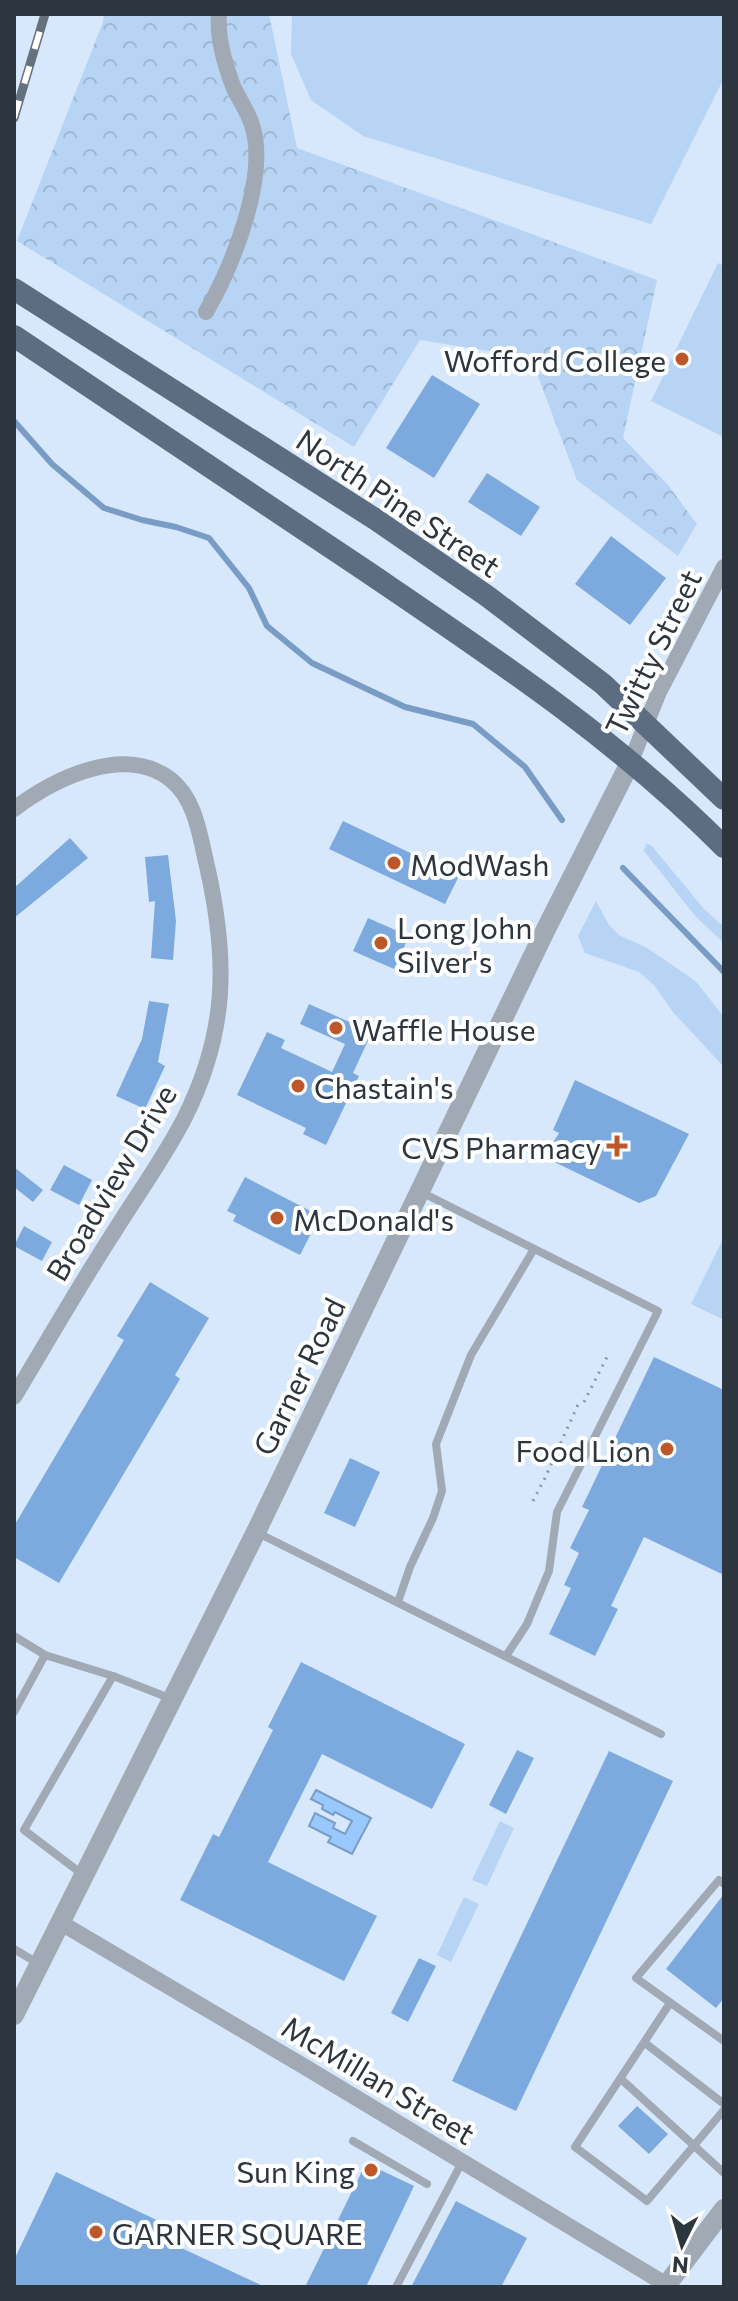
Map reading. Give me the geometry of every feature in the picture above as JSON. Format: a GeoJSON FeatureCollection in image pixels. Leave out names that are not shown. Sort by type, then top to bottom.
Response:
{"type":"FeatureCollection","features":[{"type":"Feature","properties":{"kind":"highway","name":"North Pine Street"},"geometry":{"type":"LineString","coordinates":[[14,289],[297,469],[487,596],[603,684],[724,799]]}},
{"type":"Feature","properties":{"kind":"highway"},"geometry":{"type":"LineString","coordinates":[[14,336],[551,699],[631,761],[724,847]]}},
{"type":"Feature","properties":{"kind":"street"},"geometry":{"type":"LineString","coordinates":[[206,312],[219,290],[240,234],[256,177],[258,158],[257,140],[233,85],[220,37],[219,14]]}},
{"type":"Feature","properties":{"kind":"street","name":"Twitty Street"},"geometry":{"type":"LineString","coordinates":[[631,761],[659,692],[724,567]]}},
{"type":"Feature","properties":{"kind":"street","name":"Garner Road"},"geometry":{"type":"LineString","coordinates":[[14,2015],[256,1532],[545,931],[631,761]]}},
{"type":"Feature","properties":{"kind":"street","name":"Broadview Drive"},"geometry":{"type":"LineString","coordinates":[[14,809],[54,783],[76,774],[111,766],[149,769],[163,774],[188,800],[196,820],[215,903],[222,977],[219,1015],[211,1051],[183,1121],[14,1397]]}},
{"type":"Feature","properties":{"kind":"street","name":"McMillan Street"},"geometry":{"type":"LineString","coordinates":[[61,1923],[666,2286]]}},
{"type":"Feature","properties":{"kind":"street"},"geometry":{"type":"LineString","coordinates":[[666,2286],[724,2209]]}},
{"type":"Feature","properties":{"kind":"lane"},"geometry":{"type":"LineString","coordinates":[[420,1192],[658,1311],[557,1512],[549,1571],[527,1624],[506,1656]]}},
{"type":"Feature","properties":{"kind":"lane"},"geometry":{"type":"LineString","coordinates":[[398,1602],[442,1491],[436,1444],[471,1355],[534,1249]]}},
{"type":"Feature","properties":{"kind":"lane"},"geometry":{"type":"LineString","coordinates":[[256,1532],[661,1734]]}},
{"type":"Feature","properties":{"kind":"lane"},"geometry":{"type":"LineString","coordinates":[[14,1636],[45,1655],[113,1676],[172,1700]]}},
{"type":"Feature","properties":{"kind":"lane"},"geometry":{"type":"LineString","coordinates":[[14,1712],[45,1655]]}},
{"type":"Feature","properties":{"kind":"lane"},"geometry":{"type":"LineString","coordinates":[[24,1830],[113,1676]]}},
{"type":"Feature","properties":{"kind":"lane"},"geometry":{"type":"LineString","coordinates":[[14,1823],[85,1876]]}},
{"type":"Feature","properties":{"kind":"lane"},"geometry":{"type":"LineString","coordinates":[[724,1884],[719,1880],[636,1978],[724,2041]]}},
{"type":"Feature","properties":{"kind":"lane"},"geometry":{"type":"LineString","coordinates":[[14,1949],[39,1965]]}},
{"type":"Feature","properties":{"kind":"lane"},"geometry":{"type":"LineString","coordinates":[[670,2003],[575,2147],[647,2201],[724,2110]]}},
{"type":"Feature","properties":{"kind":"lane"},"geometry":{"type":"LineString","coordinates":[[645,2043],[724,2104]]}},
{"type":"Feature","properties":{"kind":"lane"},"geometry":{"type":"LineString","coordinates":[[621,2079],[724,2173]]}},
{"type":"Feature","properties":{"kind":"lane"},"geometry":{"type":"LineString","coordinates":[[353,2141],[427,2184]]}},
{"type":"Feature","properties":{"kind":"lane"},"geometry":{"type":"LineString","coordinates":[[396,2287],[462,2162]]}},
{"type":"Feature","properties":{"kind":"path"},"geometry":{"type":"LineString","coordinates":[[533,1501],[609,1353]]}},
{"type":"Feature","properties":{"kind":"green space"},"geometry":{"type":"Polygon","coordinates":[[[104,14],[269,14],[297,148],[657,280],[623,438],[668,485],[697,524],[678,556],[577,480],[531,358],[420,340],[354,447],[17,241],[104,14]]]}},
{"type":"Feature","properties":{"kind":"green space"},"geometry":{"type":"Polygon","coordinates":[[[292,14],[724,14],[724,78],[651,224],[363,136],[311,100],[291,54],[292,14]]]}},
{"type":"Feature","properties":{"kind":"green space"},"geometry":{"type":"Polygon","coordinates":[[[718,263],[724,266],[724,437],[651,401],[718,263]]]}},
{"type":"Feature","properties":{"kind":"green space"},"geometry":{"type":"Polygon","coordinates":[[[646,844],[651,845],[704,909],[724,927],[724,943],[696,917],[644,851],[646,844]]]}},
{"type":"Feature","properties":{"kind":"green space"},"geometry":{"type":"Polygon","coordinates":[[[596,901],[609,925],[619,935],[647,948],[687,975],[724,1017],[724,1067],[673,1012],[654,985],[639,972],[585,953],[578,936],[596,901]]]}},
{"type":"Feature","properties":{"kind":"green space"},"geometry":{"type":"Polygon","coordinates":[[[724,1237],[724,1320],[691,1304],[724,1237]]]}},
{"type":"Feature","properties":{"kind":"green space"},"geometry":{"type":"Polygon","coordinates":[[[500,1821],[514,1828],[487,1886],[472,1880],[500,1821]]]}},
{"type":"Feature","properties":{"kind":"green space"},"geometry":{"type":"Polygon","coordinates":[[[464,1897],[479,1904],[451,1962],[437,1955],[464,1897]]]}},
{"type":"Feature","properties":{"kind":"shaded area"},"geometry":{"type":"Polygon","coordinates":[[[316,1790],[371,1818],[352,1854],[328,1842],[331,1837],[309,1826],[315,1813],[335,1823],[333,1828],[345,1834],[352,1821],[322,1809],[323,1805],[311,1799],[316,1790]]]}},
{"type":"Feature","properties":{"kind":"building"},"geometry":{"type":"Polygon","coordinates":[[[432,375],[480,404],[434,478],[386,448],[432,375]]]}},
{"type":"Feature","properties":{"kind":"building"},"geometry":{"type":"Polygon","coordinates":[[[487,473],[540,507],[521,536],[468,502],[487,473]]]}},
{"type":"Feature","properties":{"kind":"building"},"geometry":{"type":"Polygon","coordinates":[[[611,536],[666,578],[630,625],[575,584],[611,536]]]}},
{"type":"Feature","properties":{"kind":"building","name":"ModWash"},"geometry":{"type":"Polygon","coordinates":[[[343,821],[459,876],[445,904],[329,849],[343,821]]]}},
{"type":"Feature","properties":{"kind":"building"},"geometry":{"type":"Polygon","coordinates":[[[70,838],[88,858],[14,918],[14,888],[70,838]]]}},
{"type":"Feature","properties":{"kind":"building"},"geometry":{"type":"Polygon","coordinates":[[[168,855],[176,921],[173,960],[151,958],[155,901],[149,902],[145,857],[168,855]]]}},
{"type":"Feature","properties":{"kind":"building","name":"Long John Silver's"},"geometry":{"type":"Polygon","coordinates":[[[368,918],[409,936],[394,969],[353,951],[368,918]]]}},
{"type":"Feature","properties":{"kind":"building"},"geometry":{"type":"Polygon","coordinates":[[[149,1001],[169,1004],[158,1062],[165,1066],[145,1109],[116,1096],[142,1039],[149,1001]]]}},
{"type":"Feature","properties":{"kind":"building","name":"Chastain's"},"geometry":{"type":"Polygon","coordinates":[[[309,1004],[372,1032],[353,1073],[359,1076],[326,1145],[303,1134],[306,1128],[237,1095],[267,1032],[285,1040],[281,1048],[332,1072],[345,1044],[300,1024],[309,1004]]]}},
{"type":"Feature","properties":{"kind":"building","name":"CVS Pharmacy"},"geometry":{"type":"Polygon","coordinates":[[[575,1080],[689,1134],[656,1196],[639,1203],[544,1157],[559,1133],[553,1130],[575,1080]]]}},
{"type":"Feature","properties":{"kind":"building"},"geometry":{"type":"Polygon","coordinates":[[[64,1165],[92,1180],[79,1205],[50,1190],[64,1165]]]}},
{"type":"Feature","properties":{"kind":"building"},"geometry":{"type":"Polygon","coordinates":[[[14,1167],[43,1190],[33,1202],[14,1187],[14,1167]]]}},
{"type":"Feature","properties":{"kind":"building","name":"McDonald's"},"geometry":{"type":"Polygon","coordinates":[[[245,1177],[320,1216],[300,1255],[233,1221],[236,1215],[227,1211],[245,1177]]]}},
{"type":"Feature","properties":{"kind":"building"},"geometry":{"type":"Polygon","coordinates":[[[24,1226],[52,1242],[42,1261],[14,1246],[24,1226]]]}},
{"type":"Feature","properties":{"kind":"building"},"geometry":{"type":"Polygon","coordinates":[[[150,1282],[209,1318],[175,1375],[180,1379],[59,1583],[14,1557],[14,1526],[124,1340],[117,1336],[150,1282]]]}},
{"type":"Feature","properties":{"kind":"building","name":"Food Lion"},"geometry":{"type":"Polygon","coordinates":[[[654,1357],[724,1390],[724,1575],[644,1537],[611,1606],[618,1609],[595,1656],[549,1634],[571,1588],[564,1585],[579,1553],[570,1548],[589,1510],[582,1507],[654,1357]]]}},
{"type":"Feature","properties":{"kind":"building"},"geometry":{"type":"Polygon","coordinates":[[[350,1458],[380,1472],[355,1527],[324,1513],[350,1458]]]}},
{"type":"Feature","properties":{"kind":"building"},"geometry":{"type":"Polygon","coordinates":[[[301,1662],[465,1744],[432,1809],[322,1754],[268,1862],[377,1916],[344,1981],[180,1900],[213,1834],[219,1837],[273,1730],[268,1727],[301,1662]]]}},
{"type":"Feature","properties":{"kind":"building"},"geometry":{"type":"Polygon","coordinates":[[[517,1750],[534,1758],[506,1814],[489,1805],[517,1750]]]}},
{"type":"Feature","properties":{"kind":"building"},"geometry":{"type":"Polygon","coordinates":[[[609,1751],[673,1781],[516,2111],[452,2081],[609,1751]]]}},
{"type":"Feature","properties":{"kind":"building"},"geometry":{"type":"Polygon","coordinates":[[[724,1894],[724,1998],[716,2008],[666,1969],[724,1894]]]}},
{"type":"Feature","properties":{"kind":"building"},"geometry":{"type":"Polygon","coordinates":[[[419,1958],[436,1966],[408,2022],[391,2013],[419,1958]]]}},
{"type":"Feature","properties":{"kind":"building"},"geometry":{"type":"Polygon","coordinates":[[[637,2106],[668,2134],[649,2154],[618,2126],[637,2106]]]}},
{"type":"Feature","properties":{"kind":"building","name":"GARNER SQUARE"},"geometry":{"type":"Polygon","coordinates":[[[366,2163],[414,2186],[366,2287],[305,2287],[366,2163]]]}},
{"type":"Feature","properties":{"kind":"building","name":"GARNER SQUARE"},"geometry":{"type":"Polygon","coordinates":[[[56,2172],[167,2225],[160,2238],[265,2287],[14,2287],[14,2260],[56,2172]]]}},
{"type":"Feature","properties":{"kind":"building"},"geometry":{"type":"Polygon","coordinates":[[[456,2201],[527,2238],[501,2287],[411,2287],[456,2201]]]}},
{"type":"Feature","properties":{"kind":"waterway"},"geometry":{"type":"LineString","coordinates":[[14,421],[52,464],[104,508],[209,538],[249,588],[267,626],[312,663],[405,707],[473,724],[525,767],[562,820]]}},
{"type":"Feature","properties":{"kind":"waterway"},"geometry":{"type":"LineString","coordinates":[[623,868],[724,972]]}},
{"type":"Feature","properties":{"kind":"railway"},"geometry":{"type":"LineString","coordinates":[[14,118],[45,14]]}},
{"type":"Feature","properties":{"kind":"place","name":"Wofford College"},"geometry":{"type":"Point","coordinates":[682,359]}},
{"type":"Feature","properties":{"kind":"place","name":"ModWash"},"geometry":{"type":"Point","coordinates":[394,863]}},
{"type":"Feature","properties":{"kind":"place","name":"Long John Silver's"},"geometry":{"type":"Point","coordinates":[381,943]}},
{"type":"Feature","properties":{"kind":"place","name":"Waffle House"},"geometry":{"type":"Point","coordinates":[336,1028]}},
{"type":"Feature","properties":{"kind":"place","name":"Chastain's"},"geometry":{"type":"Point","coordinates":[298,1086]}},
{"type":"Feature","properties":{"kind":"place","name":"CVS Pharmacy"},"geometry":{"type":"Point","coordinates":[617,1146]}},
{"type":"Feature","properties":{"kind":"place","name":"McDonald's"},"geometry":{"type":"Point","coordinates":[277,1218]}},
{"type":"Feature","properties":{"kind":"place","name":"Food Lion"},"geometry":{"type":"Point","coordinates":[667,1449]}},
{"type":"Feature","properties":{"kind":"place","name":"Sun King"},"geometry":{"type":"Point","coordinates":[371,2170]}},
{"type":"Feature","properties":{"kind":"place","name":"GARNER SQUARE"},"geometry":{"type":"Point","coordinates":[96,2232]}}]}
